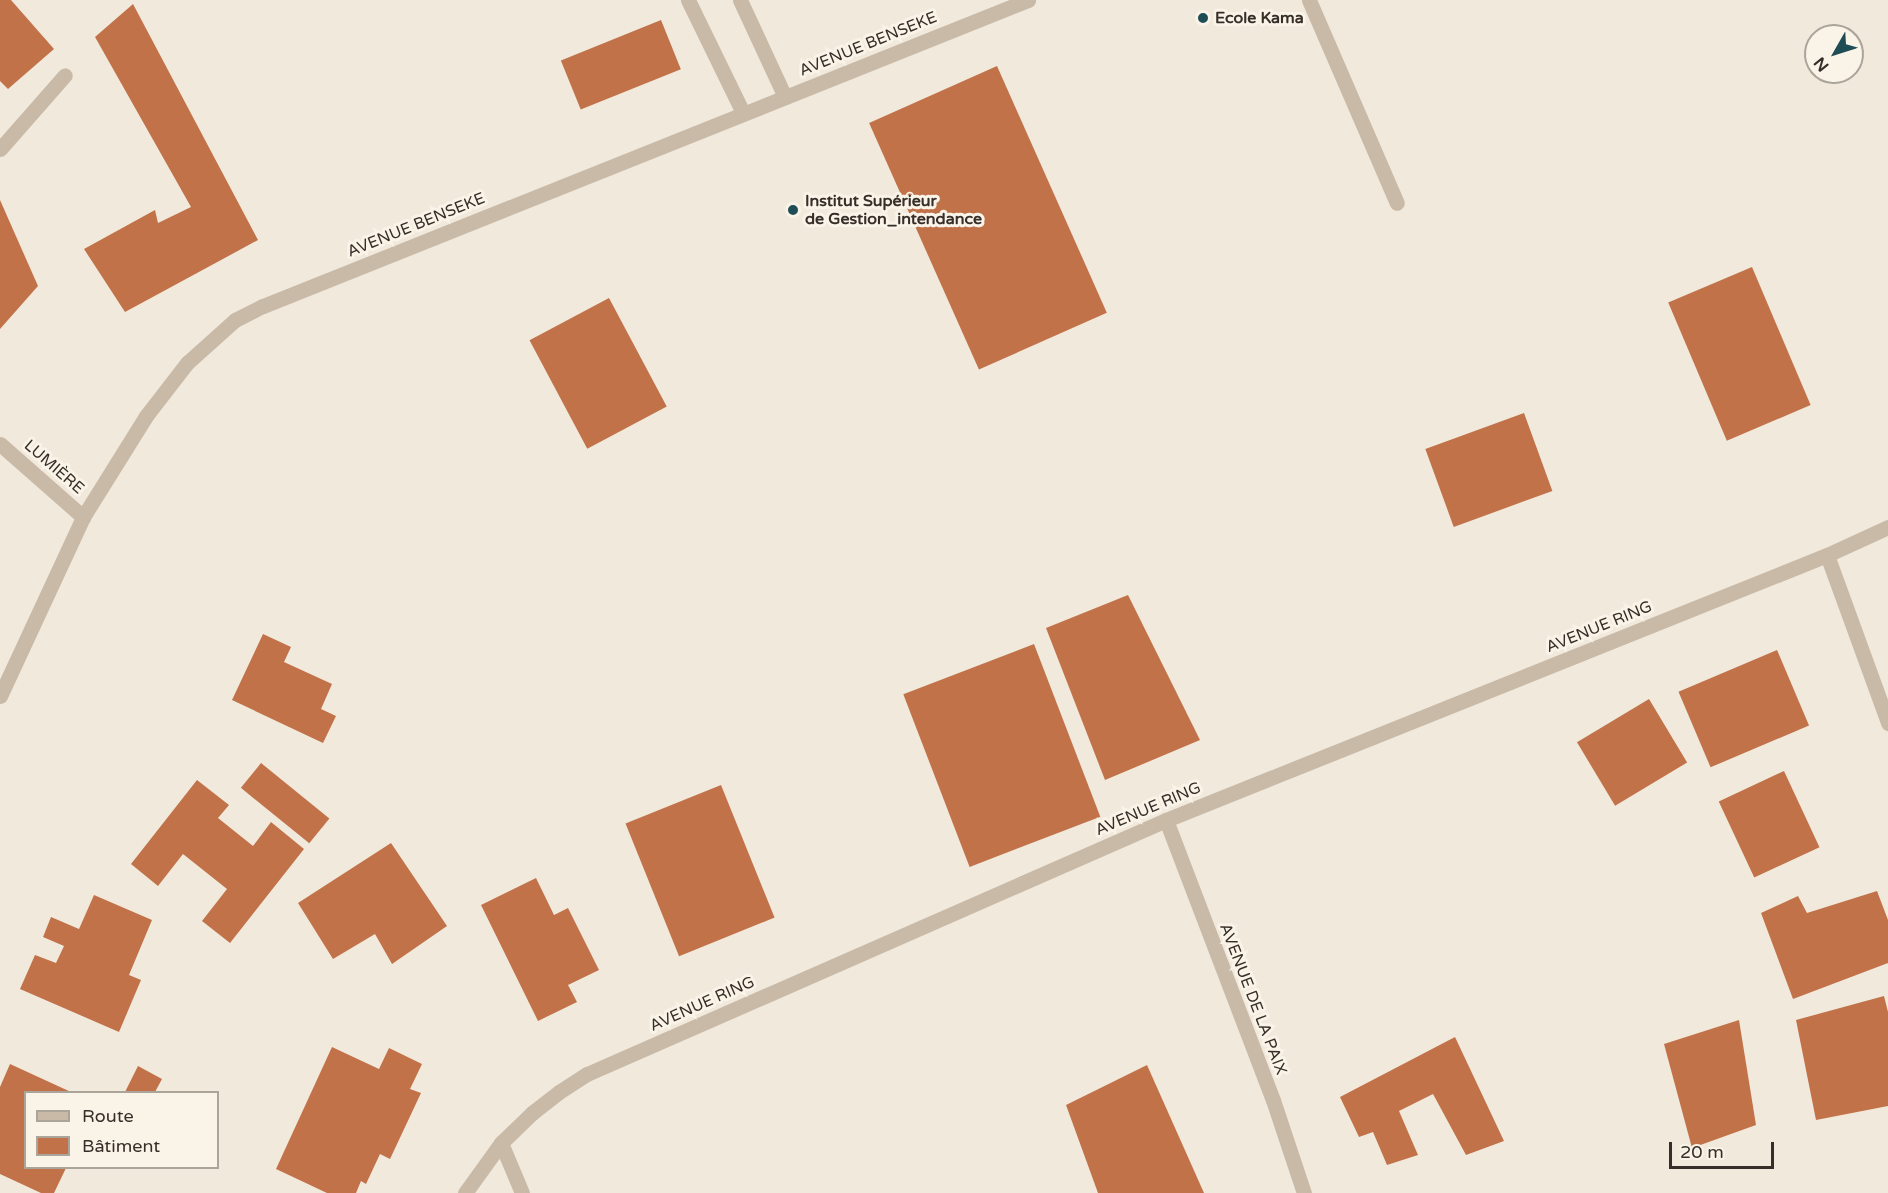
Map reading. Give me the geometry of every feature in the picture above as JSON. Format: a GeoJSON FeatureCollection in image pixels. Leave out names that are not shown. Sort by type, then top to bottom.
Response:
{"type":"FeatureCollection","features":[{"type":"Feature","properties":{"kind":"street"},"geometry":{"type":"LineString","coordinates":[[688,0],[743,113]]}},
{"type":"Feature","properties":{"kind":"street"},"geometry":{"type":"LineString","coordinates":[[740,0],[785,97]]}},
{"type":"Feature","properties":{"kind":"street","name":"AVENUE BENSEKE"},"geometry":{"type":"LineString","coordinates":[[0,696],[83,517],[162,393],[206,345],[235,320],[263,306],[1028,0]]}},
{"type":"Feature","properties":{"kind":"street"},"geometry":{"type":"LineString","coordinates":[[1309,0],[1397,203]]}},
{"type":"Feature","properties":{"kind":"street"},"geometry":{"type":"LineString","coordinates":[[0,149],[65,75]]}},
{"type":"Feature","properties":{"kind":"street","name":"LUMIÈRE"},"geometry":{"type":"LineString","coordinates":[[0,444],[83,517]]}},
{"type":"Feature","properties":{"kind":"street","name":"AVENUE RING"},"geometry":{"type":"LineString","coordinates":[[465,1193],[501,1143],[559,1092],[587,1074],[1166,820],[1827,555],[1888,527]]}},
{"type":"Feature","properties":{"kind":"street"},"geometry":{"type":"LineString","coordinates":[[1827,555],[1888,723]]}},
{"type":"Feature","properties":{"kind":"street","name":"AVENUE DE LA PAIX"},"geometry":{"type":"LineString","coordinates":[[1166,820],[1273,1100],[1304,1193]]}},
{"type":"Feature","properties":{"kind":"street"},"geometry":{"type":"LineString","coordinates":[[501,1143],[522,1193]]}},
{"type":"Feature","properties":{"kind":"building"},"geometry":{"type":"Polygon","coordinates":[[[0,0],[11,0],[54,49],[8,89],[0,81],[0,0]]]}},
{"type":"Feature","properties":{"kind":"building"},"geometry":{"type":"Polygon","coordinates":[[[133,4],[258,240],[125,312],[84,249],[155,210],[158,223],[191,207],[95,37],[133,4]]]}},
{"type":"Feature","properties":{"kind":"building"},"geometry":{"type":"Polygon","coordinates":[[[661,20],[681,69],[581,110],[561,60],[661,20]]]}},
{"type":"Feature","properties":{"kind":"building"},"geometry":{"type":"Polygon","coordinates":[[[997,66],[1107,313],[979,370],[869,123],[997,66]]]}},
{"type":"Feature","properties":{"kind":"building"},"geometry":{"type":"Polygon","coordinates":[[[0,200],[38,286],[0,329],[0,200]]]}},
{"type":"Feature","properties":{"kind":"building"},"geometry":{"type":"Polygon","coordinates":[[[1752,267],[1811,405],[1727,441],[1668,303],[1752,267]]]}},
{"type":"Feature","properties":{"kind":"building"},"geometry":{"type":"Polygon","coordinates":[[[609,298],[667,407],[587,449],[530,340],[609,298]]]}},
{"type":"Feature","properties":{"kind":"building"},"geometry":{"type":"Polygon","coordinates":[[[1524,413],[1552,491],[1454,527],[1425,449],[1524,413]]]}},
{"type":"Feature","properties":{"kind":"building"},"geometry":{"type":"Polygon","coordinates":[[[1128,595],[1200,740],[1105,780],[1046,628],[1128,595]]]}},
{"type":"Feature","properties":{"kind":"building"},"geometry":{"type":"Polygon","coordinates":[[[263,634],[291,647],[284,662],[332,684],[321,709],[336,716],[323,743],[232,700],[263,634]]]}},
{"type":"Feature","properties":{"kind":"building"},"geometry":{"type":"Polygon","coordinates":[[[1034,644],[1100,817],[970,867],[903,694],[1034,644]]]}},
{"type":"Feature","properties":{"kind":"building"},"geometry":{"type":"Polygon","coordinates":[[[1777,650],[1809,725],[1711,767],[1679,692],[1777,650]]]}},
{"type":"Feature","properties":{"kind":"building"},"geometry":{"type":"Polygon","coordinates":[[[1649,699],[1687,762],[1615,806],[1577,742],[1649,699]]]}},
{"type":"Feature","properties":{"kind":"building"},"geometry":{"type":"Polygon","coordinates":[[[261,763],[329,818],[309,843],[241,788],[261,763]]]}},
{"type":"Feature","properties":{"kind":"building"},"geometry":{"type":"Polygon","coordinates":[[[1784,771],[1819,847],[1754,878],[1719,801],[1784,771]]]}},
{"type":"Feature","properties":{"kind":"building"},"geometry":{"type":"Polygon","coordinates":[[[197,780],[229,805],[218,818],[253,846],[271,822],[304,849],[230,943],[202,921],[227,889],[183,854],[158,886],[131,864],[197,780]]]}},
{"type":"Feature","properties":{"kind":"building"},"geometry":{"type":"Polygon","coordinates":[[[721,785],[775,918],[679,956],[626,824],[721,785]]]}},
{"type":"Feature","properties":{"kind":"building"},"geometry":{"type":"Polygon","coordinates":[[[391,843],[447,926],[392,964],[375,934],[333,959],[298,903],[391,843]]]}},
{"type":"Feature","properties":{"kind":"building"},"geometry":{"type":"Polygon","coordinates":[[[536,878],[554,915],[568,908],[599,970],[568,985],[577,1002],[538,1021],[481,905],[536,878]]]}},
{"type":"Feature","properties":{"kind":"building"},"geometry":{"type":"Polygon","coordinates":[[[1877,891],[1888,920],[1888,963],[1793,999],[1761,913],[1798,896],[1807,913],[1877,891]]]}},
{"type":"Feature","properties":{"kind":"building"},"geometry":{"type":"Polygon","coordinates":[[[94,895],[152,920],[129,975],[141,980],[119,1032],[20,989],[35,955],[56,963],[64,946],[43,937],[51,917],[79,929],[94,895]]]}},
{"type":"Feature","properties":{"kind":"building"},"geometry":{"type":"Polygon","coordinates":[[[1884,996],[1888,1012],[1888,1106],[1816,1120],[1796,1020],[1884,996]]]}},
{"type":"Feature","properties":{"kind":"building"},"geometry":{"type":"Polygon","coordinates":[[[1739,1020],[1756,1125],[1692,1148],[1664,1044],[1739,1020]]]}},
{"type":"Feature","properties":{"kind":"building"},"geometry":{"type":"Polygon","coordinates":[[[1455,1037],[1504,1141],[1466,1155],[1433,1094],[1399,1111],[1418,1155],[1387,1165],[1373,1132],[1359,1137],[1340,1097],[1455,1037]]]}},
{"type":"Feature","properties":{"kind":"building"},"geometry":{"type":"Polygon","coordinates":[[[332,1047],[379,1069],[389,1048],[422,1064],[410,1089],[421,1093],[390,1159],[380,1154],[366,1184],[361,1181],[356,1193],[327,1193],[276,1169],[332,1047]]]}},
{"type":"Feature","properties":{"kind":"building"},"geometry":{"type":"Polygon","coordinates":[[[10,1064],[69,1091],[24,1091],[24,1169],[66,1169],[54,1193],[41,1193],[0,1174],[0,1087],[10,1064]]]}},
{"type":"Feature","properties":{"kind":"building"},"geometry":{"type":"Polygon","coordinates":[[[1147,1065],[1204,1193],[1098,1193],[1066,1105],[1147,1065]]]}},
{"type":"Feature","properties":{"kind":"building"},"geometry":{"type":"Polygon","coordinates":[[[138,1066],[162,1079],[156,1091],[126,1091],[138,1066]]]}},
{"type":"Feature","properties":{"kind":"place","name":"Ecole Kama"},"geometry":{"type":"Point","coordinates":[1203,18]}},
{"type":"Feature","properties":{"kind":"place","name":"Institut Supérieur de Gestion_intendance"},"geometry":{"type":"Point","coordinates":[793,210]}}]}
